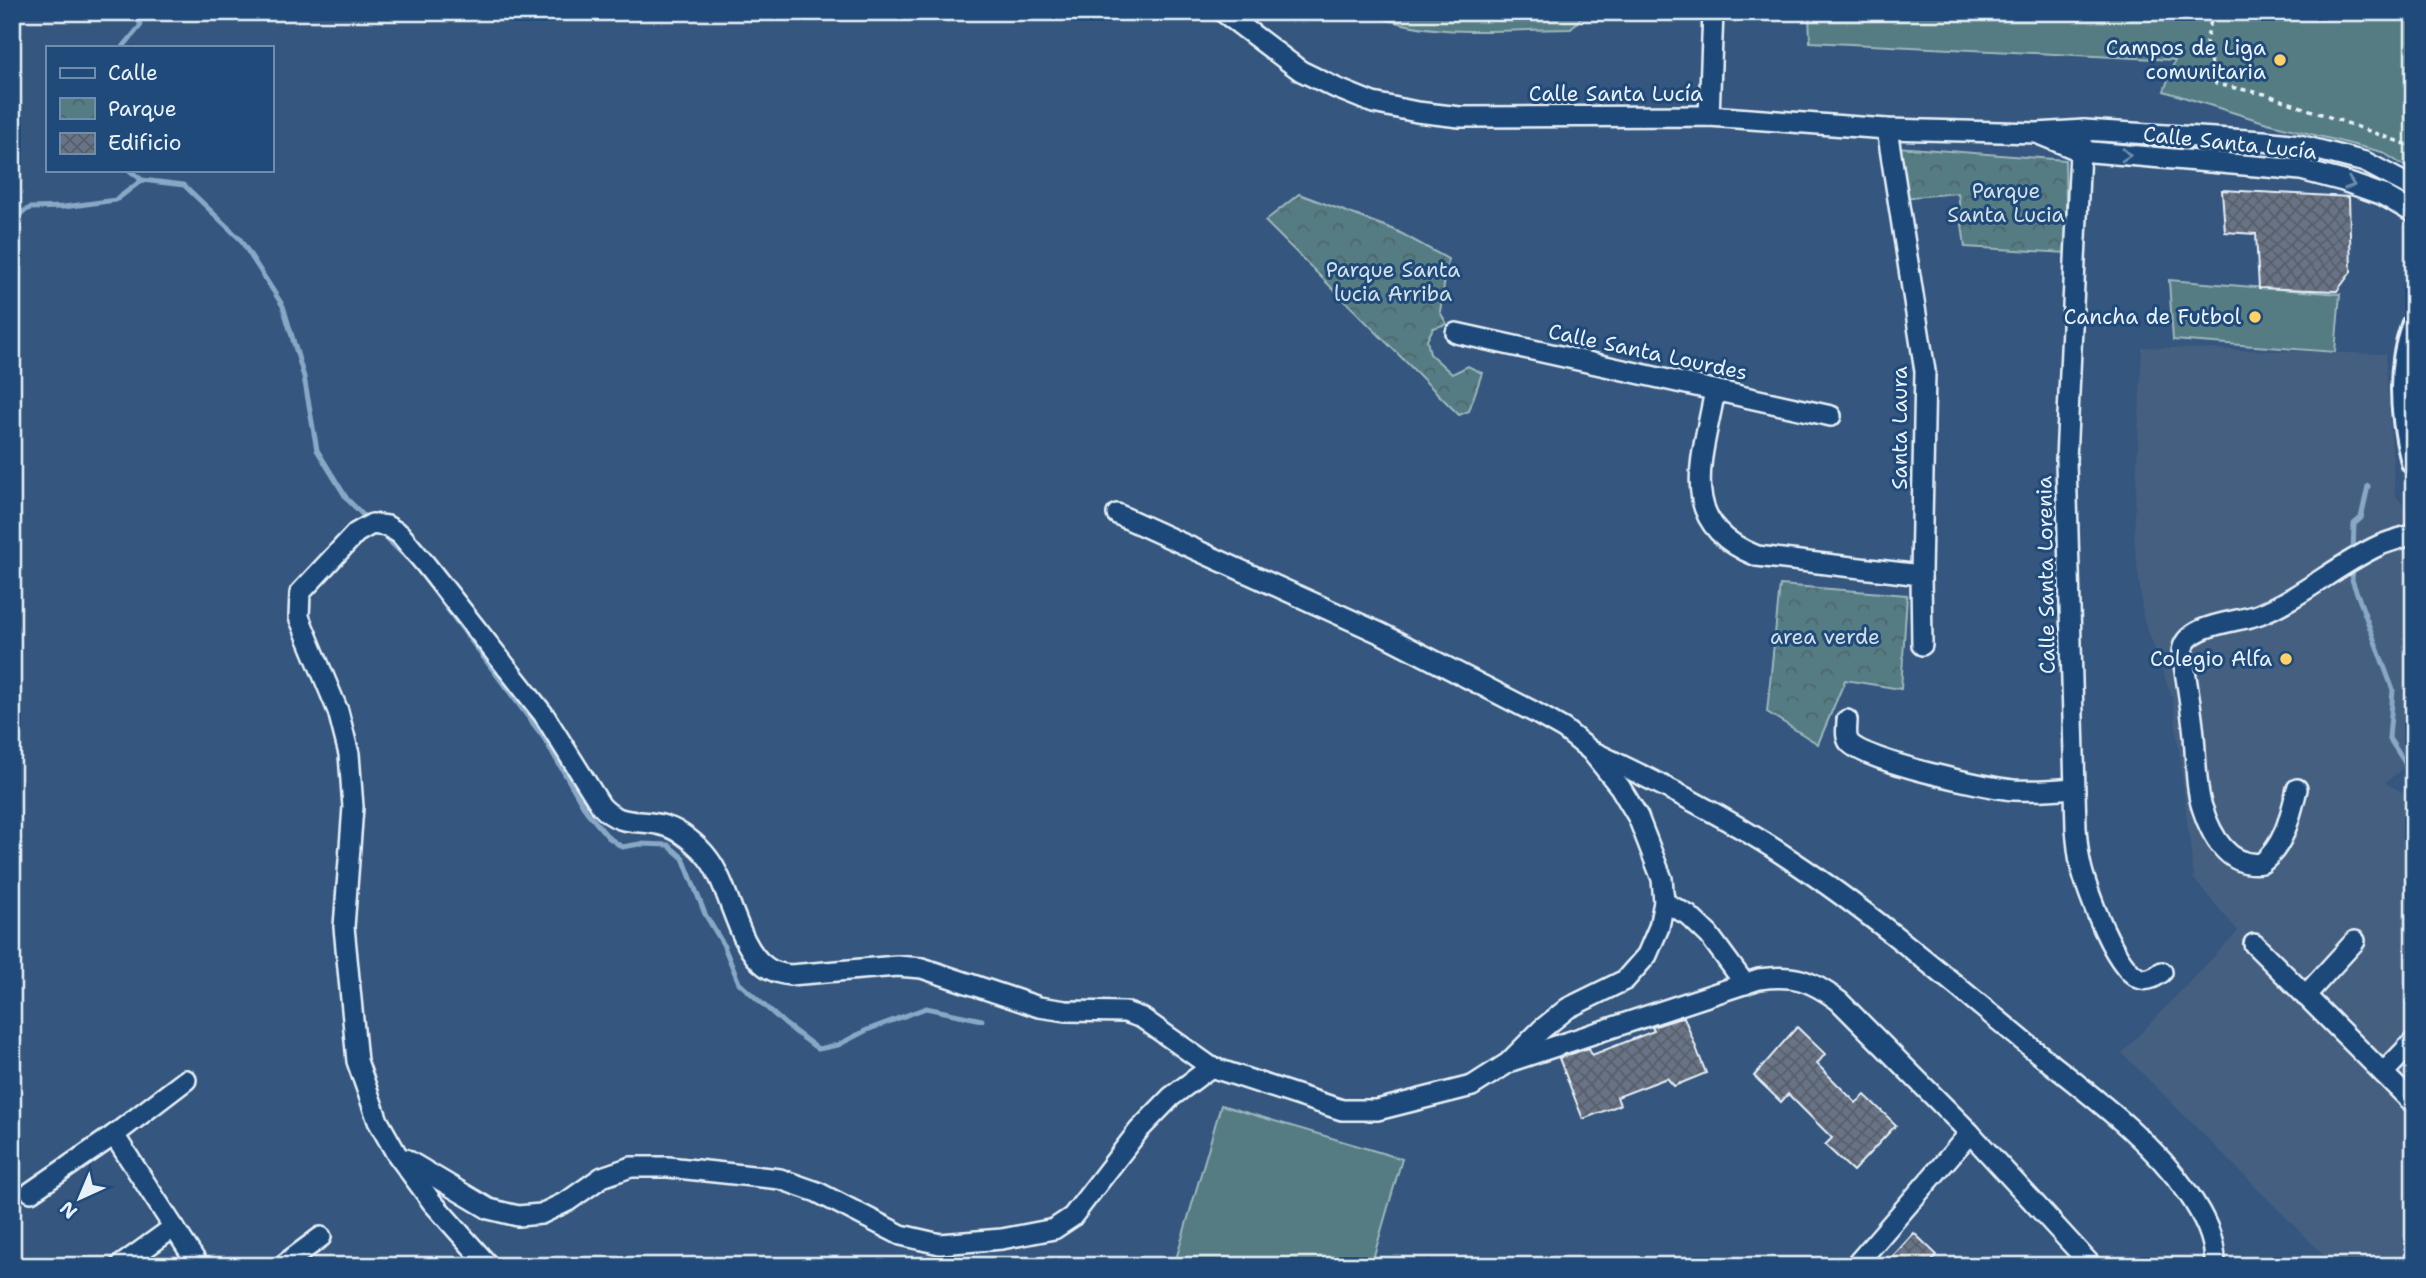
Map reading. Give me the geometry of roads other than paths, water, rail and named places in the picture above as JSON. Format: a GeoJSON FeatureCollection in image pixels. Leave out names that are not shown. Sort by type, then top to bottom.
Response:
{"type":"FeatureCollection","features":[{"type":"Feature","properties":{"kind":"main road"},"geometry":{"type":"LineString","coordinates":[[2414,326],[2404,378],[2407,434],[2414,462]]}},
{"type":"Feature","properties":{"kind":"street","name":"Calle Santa Lucía"},"geometry":{"type":"LineString","coordinates":[[1223,12],[1301,71],[1373,103],[1417,112],[1461,117],[1709,116],[1887,129],[2037,133],[2084,130],[2299,145],[2365,162],[2414,188]]}},
{"type":"Feature","properties":{"kind":"street"},"geometry":{"type":"LineString","coordinates":[[1709,116],[1713,12]]}},
{"type":"Feature","properties":{"kind":"street","name":"Santa Laura"},"geometry":{"type":"LineString","coordinates":[[1887,129],[1925,371],[1922,645]]}},
{"type":"Feature","properties":{"kind":"street","name":"Calle Santa Lorenia"},"geometry":{"type":"LineString","coordinates":[[2084,130],[2080,151],[2066,460],[2073,788],[2081,866],[2093,905],[2110,943],[2135,977],[2151,979],[2162,972]]}},
{"type":"Feature","properties":{"kind":"street","name":"Calle Santa Lucía"},"geometry":{"type":"LineString","coordinates":[[2037,133],[2080,151],[2301,170],[2383,195],[2414,213]]}},
{"type":"Feature","properties":{"kind":"street","name":"Calle Santa Lourdes"},"geometry":{"type":"LineString","coordinates":[[1456,333],[1831,416]]}},
{"type":"Feature","properties":{"kind":"street"},"geometry":{"type":"LineString","coordinates":[[1715,390],[1698,485],[1708,518],[1721,535],[1736,548],[1757,556],[1921,575]]}},
{"type":"Feature","properties":{"kind":"street"},"geometry":{"type":"LineString","coordinates":[[489,1266],[432,1202],[396,1153],[378,1121],[357,1061],[344,927],[353,807],[349,754],[338,711],[299,617],[299,593],[356,533],[372,524],[387,526],[400,534],[426,565],[544,715],[601,806],[610,815],[621,820],[665,826],[692,842],[709,858],[755,957],[775,972],[790,975],[897,966],[922,968],[1039,1007],[1066,1011],[1125,1012],[1142,1018],[1211,1067],[1342,1110],[1377,1110],[1472,1086],[1508,1063],[1542,1029],[1568,1009],[1626,980],[1647,955],[1659,927],[1664,902],[1662,879],[1638,817],[1620,787],[1591,751],[1564,729],[1534,712],[1382,634],[1117,514]]}},
{"type":"Feature","properties":{"kind":"street"},"geometry":{"type":"LineString","coordinates":[[2297,789],[2280,842],[2262,863],[2240,862],[2222,849],[2201,805],[2183,646],[2189,636],[2203,629],[2259,615],[2377,547],[2414,534]]}},
{"type":"Feature","properties":{"kind":"street"},"geometry":{"type":"LineString","coordinates":[[1847,720],[1847,737],[1853,745],[1886,760],[1945,778],[2012,790],[2073,788]]}},
{"type":"Feature","properties":{"kind":"street"},"geometry":{"type":"LineString","coordinates":[[1591,751],[1695,801],[1791,859],[1856,905],[1933,966],[2125,1125],[2160,1160],[2187,1192],[2206,1222],[2214,1246],[2215,1266]]}},
{"type":"Feature","properties":{"kind":"street"},"geometry":{"type":"LineString","coordinates":[[1664,902],[1688,915],[1709,935],[1745,984]]}},
{"type":"Feature","properties":{"kind":"street"},"geometry":{"type":"LineString","coordinates":[[2305,996],[2355,941]]}},
{"type":"Feature","properties":{"kind":"street"},"geometry":{"type":"LineString","coordinates":[[2254,944],[2414,1104]]}},
{"type":"Feature","properties":{"kind":"street"},"geometry":{"type":"LineString","coordinates":[[1508,1063],[1745,984],[1780,976],[1802,979],[1839,1000],[1970,1133],[2092,1266]]}},
{"type":"Feature","properties":{"kind":"street"},"geometry":{"type":"LineString","coordinates":[[2383,1073],[2414,1041]]}},
{"type":"Feature","properties":{"kind":"street"},"geometry":{"type":"LineString","coordinates":[[396,1153],[489,1209],[518,1216],[541,1214],[568,1202],[602,1177],[631,1167],[668,1167],[780,1179],[817,1192],[901,1235],[940,1244],[1002,1239],[1054,1230],[1072,1217],[1139,1129],[1171,1097],[1211,1067]]}},
{"type":"Feature","properties":{"kind":"street"},"geometry":{"type":"LineString","coordinates":[[31,1192],[114,1135],[186,1080]]}},
{"type":"Feature","properties":{"kind":"street"},"geometry":{"type":"LineString","coordinates":[[1855,1266],[1970,1133]]}},
{"type":"Feature","properties":{"kind":"street"},"geometry":{"type":"LineString","coordinates":[[114,1135],[199,1266]]}},
{"type":"Feature","properties":{"kind":"street"},"geometry":{"type":"LineString","coordinates":[[120,1266],[174,1227]]}},
{"type":"Feature","properties":{"kind":"street"},"geometry":{"type":"LineString","coordinates":[[282,1266],[321,1237]]}},
{"type":"Feature","properties":{"kind":"waterway"},"geometry":{"type":"LineString","coordinates":[[124,46],[141,25],[133,12]]}},
{"type":"Feature","properties":{"kind":"waterway"},"geometry":{"type":"LineString","coordinates":[[132,172],[142,180],[184,185],[240,239],[283,306],[304,377],[317,450],[347,499],[368,520]]}},
{"type":"Feature","properties":{"kind":"waterway"},"geometry":{"type":"LineString","coordinates":[[12,218],[30,208],[64,207],[116,200],[142,180]]}},
{"type":"Feature","properties":{"kind":"waterway"},"geometry":{"type":"LineString","coordinates":[[2353,553],[2354,524],[2361,518],[2368,486]]}},
{"type":"Feature","properties":{"kind":"waterway"},"geometry":{"type":"LineString","coordinates":[[380,532],[416,567],[544,738],[587,812],[608,837],[622,847],[640,844],[668,845],[683,858],[705,914],[723,944],[739,983],[785,1024],[818,1049],[838,1045],[867,1030],[926,1008],[982,1020]]}},
{"type":"Feature","properties":{"kind":"waterway"},"geometry":{"type":"LineString","coordinates":[[2353,566],[2352,580],[2393,690],[2389,738],[2414,777]]}},
{"type":"Feature","properties":{"kind":"place","name":"Campos de Liga comunitaria"},"geometry":{"type":"Point","coordinates":[2280,60]}},
{"type":"Feature","properties":{"kind":"place","name":"Cancha de Futbol"},"geometry":{"type":"Point","coordinates":[2255,317]}},
{"type":"Feature","properties":{"kind":"place","name":"Colegio Alfa"},"geometry":{"type":"Point","coordinates":[2286,659]}},
{"type":"Feature","properties":{"kind":"park label","name":"Parque Santa Lucia"},"geometry":{"type":"Point","coordinates":[2006,203]}},
{"type":"Feature","properties":{"kind":"park label","name":"Parque Santa lucia Arriba"},"geometry":{"type":"Point","coordinates":[1393,282]}},
{"type":"Feature","properties":{"kind":"park label","name":"area verde"},"geometry":{"type":"Point","coordinates":[1825,637]}}]}
